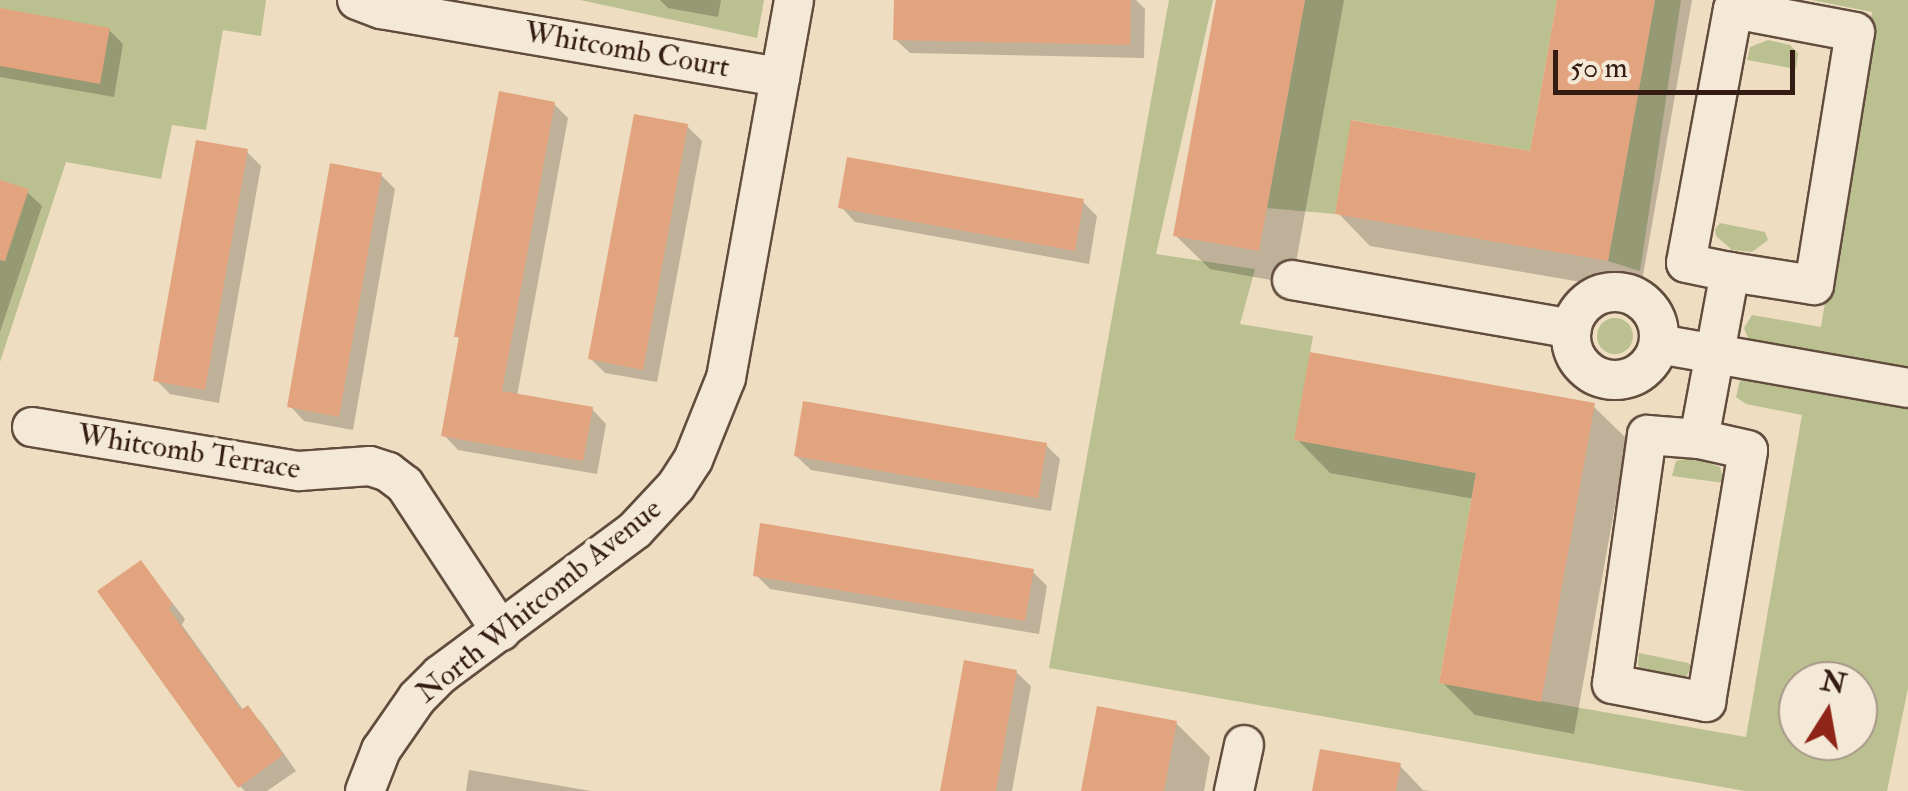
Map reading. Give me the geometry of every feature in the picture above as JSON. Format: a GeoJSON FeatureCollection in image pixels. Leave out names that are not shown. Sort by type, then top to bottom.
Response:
{"type":"FeatureCollection","features":[{"type":"Feature","properties":{"kind":"street","name":"Whitcomb Court"},"geometry":{"type":"LineString","coordinates":[[357,0],[381,8],[780,77]]}},
{"type":"Feature","properties":{"kind":"street","name":"North Whitcomb Avenue"},"geometry":{"type":"LineString","coordinates":[[365,791],[381,750],[417,698],[646,520],[676,486],[707,433],[730,361],[794,0]]}},
{"type":"Feature","properties":{"kind":"street"},"geometry":{"type":"LineString","coordinates":[[1733,9],[1855,32],[1814,286],[1730,272],[1686,263],[1733,9]]}},
{"type":"Feature","properties":{"kind":"street"},"geometry":{"type":"LineString","coordinates":[[1699,439],[1730,272]]}},
{"type":"Feature","properties":{"kind":"street"},"geometry":{"type":"LineString","coordinates":[[1292,280],[1572,329]]}},
{"type":"Feature","properties":{"kind":"street"},"geometry":{"type":"LineString","coordinates":[[1614,292],[1630,294],[1653,313],[1659,344],[1645,369],[1632,377],[1604,379],[1581,363],[1574,352],[1572,329],[1589,301],[1614,292]]}},
{"type":"Feature","properties":{"kind":"street"},"geometry":{"type":"LineString","coordinates":[[1659,344],[1908,388]]}},
{"type":"Feature","properties":{"kind":"street","name":"Whitcomb Terrace"},"geometry":{"type":"LineString","coordinates":[[32,427],[299,472],[370,466],[388,472],[405,486],[501,631]]}},
{"type":"Feature","properties":{"kind":"street"},"geometry":{"type":"LineString","coordinates":[[1647,435],[1699,439],[1748,450],[1706,702],[1612,684],[1647,435]]}},
{"type":"Feature","properties":{"kind":"street"},"geometry":{"type":"LineString","coordinates":[[1234,791],[1244,745]]}},
{"type":"Feature","properties":{"kind":"green space"},"geometry":{"type":"Polygon","coordinates":[[[0,0],[266,0],[261,36],[223,30],[206,130],[172,125],[161,179],[66,162],[0,362],[0,0]]]}},
{"type":"Feature","properties":{"kind":"green space"},"geometry":{"type":"Polygon","coordinates":[[[580,0],[764,0],[757,38],[580,0]]]}},
{"type":"Feature","properties":{"kind":"green space"},"geometry":{"type":"Polygon","coordinates":[[[1169,0],[1213,0],[1156,254],[1255,269],[1240,324],[1313,336],[1295,440],[1476,473],[1439,683],[1746,737],[1802,415],[1746,404],[1736,397],[1740,380],[1908,409],[1908,688],[1887,791],[1745,791],[1049,668],[1169,0]]]}},
{"type":"Feature","properties":{"kind":"green space"},"geometry":{"type":"Polygon","coordinates":[[[1305,0],[1557,0],[1530,151],[1352,120],[1335,214],[1267,208],[1305,0]]]}},
{"type":"Feature","properties":{"kind":"green space"},"geometry":{"type":"Polygon","coordinates":[[[1655,0],[1681,0],[1640,271],[1608,261],[1655,0]]]}},
{"type":"Feature","properties":{"kind":"green space"},"geometry":{"type":"Polygon","coordinates":[[[1811,0],[1908,0],[1908,372],[1749,341],[1744,328],[1752,315],[1821,327],[1872,12],[1811,0]]]}},
{"type":"Feature","properties":{"kind":"green space"},"geometry":{"type":"Polygon","coordinates":[[[1768,40],[1790,45],[1798,53],[1796,69],[1747,60],[1750,47],[1768,40]]]}},
{"type":"Feature","properties":{"kind":"green space"},"geometry":{"type":"Polygon","coordinates":[[[1720,223],[1765,232],[1768,240],[1752,252],[1732,250],[1716,236],[1715,229],[1720,223]]]}},
{"type":"Feature","properties":{"kind":"green space"},"geometry":{"type":"Polygon","coordinates":[[[1615,318],[1628,323],[1633,336],[1628,349],[1615,354],[1602,349],[1597,336],[1602,323],[1615,318]]]}},
{"type":"Feature","properties":{"kind":"green space"},"geometry":{"type":"Polygon","coordinates":[[[1692,457],[1720,467],[1724,483],[1672,476],[1676,461],[1692,457]]]}},
{"type":"Feature","properties":{"kind":"green space"},"geometry":{"type":"Polygon","coordinates":[[[1639,653],[1692,666],[1684,680],[1646,676],[1638,665],[1639,653]]]}},
{"type":"Feature","properties":{"kind":"building"},"geometry":{"type":"Polygon","coordinates":[[[894,0],[1131,0],[1130,45],[893,40],[894,0]]]}},
{"type":"Feature","properties":{"kind":"building"},"geometry":{"type":"Polygon","coordinates":[[[1216,0],[1305,0],[1259,251],[1173,236],[1216,0]]]}},
{"type":"Feature","properties":{"kind":"building"},"geometry":{"type":"Polygon","coordinates":[[[1557,0],[1655,0],[1608,261],[1335,214],[1351,120],[1530,151],[1557,0]]]}},
{"type":"Feature","properties":{"kind":"building"},"geometry":{"type":"Polygon","coordinates":[[[0,8],[110,28],[100,84],[0,66],[0,8]]]}},
{"type":"Feature","properties":{"kind":"building"},"geometry":{"type":"Polygon","coordinates":[[[499,91],[555,102],[502,391],[593,407],[583,461],[441,436],[459,337],[454,337],[499,91]]]}},
{"type":"Feature","properties":{"kind":"building"},"geometry":{"type":"Polygon","coordinates":[[[634,114],[688,124],[643,370],[588,359],[634,114]]]}},
{"type":"Feature","properties":{"kind":"building"},"geometry":{"type":"Polygon","coordinates":[[[196,140],[248,149],[205,390],[153,381],[196,140]]]}},
{"type":"Feature","properties":{"kind":"building"},"geometry":{"type":"Polygon","coordinates":[[[847,157],[1084,199],[1075,251],[838,208],[847,157]]]}},
{"type":"Feature","properties":{"kind":"building"},"geometry":{"type":"Polygon","coordinates":[[[330,163],[382,173],[339,417],[287,407],[330,163]]]}},
{"type":"Feature","properties":{"kind":"building"},"geometry":{"type":"Polygon","coordinates":[[[0,180],[29,189],[5,261],[0,260],[0,180]]]}},
{"type":"Feature","properties":{"kind":"building"},"geometry":{"type":"Polygon","coordinates":[[[1310,352],[1595,403],[1541,702],[1439,683],[1476,473],[1294,440],[1310,352]]]}},
{"type":"Feature","properties":{"kind":"building"},"geometry":{"type":"Polygon","coordinates":[[[803,401],[1047,443],[1038,498],[794,456],[803,401]]]}},
{"type":"Feature","properties":{"kind":"building"},"geometry":{"type":"Polygon","coordinates":[[[760,523],[1034,569],[1025,621],[753,576],[760,523]]]}},
{"type":"Feature","properties":{"kind":"building"},"geometry":{"type":"Polygon","coordinates":[[[141,560],[172,603],[169,609],[241,710],[248,705],[283,755],[238,788],[97,591],[141,560]]]}},
{"type":"Feature","properties":{"kind":"building"},"geometry":{"type":"Polygon","coordinates":[[[964,660],[1017,670],[996,791],[940,791],[964,660]]]}},
{"type":"Feature","properties":{"kind":"building"},"geometry":{"type":"Polygon","coordinates":[[[1097,706],[1177,721],[1164,791],[1081,791],[1097,706]]]}},
{"type":"Feature","properties":{"kind":"building"},"geometry":{"type":"Polygon","coordinates":[[[1320,749],[1401,763],[1396,791],[1312,791],[1320,749]]]}}]}
